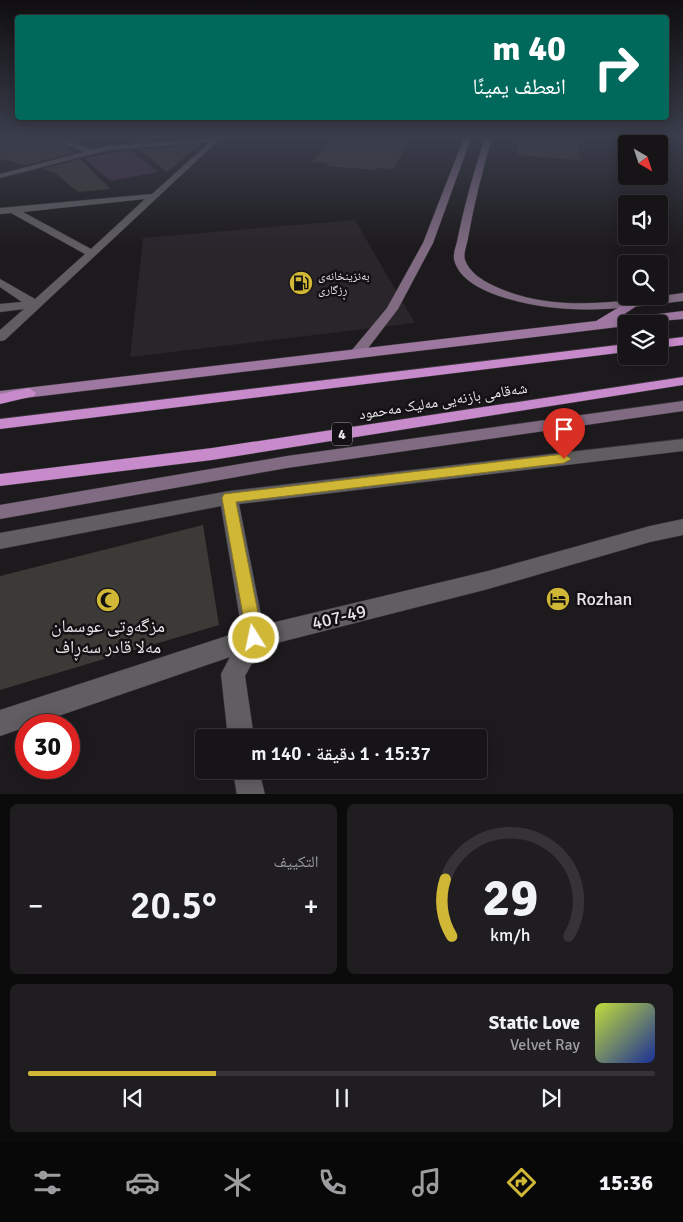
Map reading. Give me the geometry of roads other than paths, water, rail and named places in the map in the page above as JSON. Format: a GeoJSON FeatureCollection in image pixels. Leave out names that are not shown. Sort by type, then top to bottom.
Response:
{"type":"FeatureCollection","features":[{"type":"Feature","properties":{"kind":"highway"},"geometry":{"type":"LineString","coordinates":[[668,343],[683,341]]}},
{"type":"Feature","properties":{"kind":"highway","name":"شەقامی بازنەیی مەلیک مەحمود"},"geometry":{"type":"LineString","coordinates":[[0,424],[618,349]]}},
{"type":"Feature","properties":{"kind":"highway","name":"شەقامی بازنەیی مەلیک مەحمود"},"geometry":{"type":"LineString","coordinates":[[2,480],[212,454],[683,382]]}},
{"type":"Feature","properties":{"kind":"highway"},"geometry":{"type":"LineString","coordinates":[[0,397],[29,393]]}},
{"type":"Feature","properties":{"kind":"main road"},"geometry":{"type":"LineString","coordinates":[[599,325],[629,305]]}},
{"type":"Feature","properties":{"kind":"main road"},"geometry":{"type":"LineString","coordinates":[[29,393],[683,315]]}},
{"type":"Feature","properties":{"kind":"street"},"geometry":{"type":"LineString","coordinates":[[0,337],[178,175]]}},
{"type":"Feature","properties":{"kind":"street"},"geometry":{"type":"LineString","coordinates":[[357,353],[392,309],[428,243],[454,175]]}},
{"type":"Feature","properties":{"kind":"street"},"geometry":{"type":"LineString","coordinates":[[477,175],[467,207],[460,258],[464,268],[490,289],[535,304],[582,309],[621,305]]}},
{"type":"Feature","properties":{"kind":"street"},"geometry":{"type":"LineString","coordinates":[[0,211],[154,196]]}},
{"type":"Feature","properties":{"kind":"street"},"geometry":{"type":"LineString","coordinates":[[13,210],[91,253]]}},
{"type":"Feature","properties":{"kind":"street"},"geometry":{"type":"LineString","coordinates":[[0,282],[34,304]]}},
{"type":"Feature","properties":{"kind":"street"},"geometry":{"type":"LineString","coordinates":[[668,299],[683,297]]}},
{"type":"Feature","properties":{"kind":"street"},"geometry":{"type":"LineString","coordinates":[[0,308],[34,304]]}},
{"type":"Feature","properties":{"kind":"street"},"geometry":{"type":"LineString","coordinates":[[0,512],[287,462],[683,406]]}},
{"type":"Feature","properties":{"kind":"street"},"geometry":{"type":"LineString","coordinates":[[0,541],[228,498],[683,445]]}},
{"type":"Feature","properties":{"kind":"street"},"geometry":{"type":"LineString","coordinates":[[228,498],[254,638],[233,674],[240,729]]}},
{"type":"Feature","properties":{"kind":"street","name":"407-49"},"geometry":{"type":"LineString","coordinates":[[0,723],[254,638],[488,580],[650,534],[683,527]]}},
{"type":"Feature","properties":{"kind":"street"},"geometry":{"type":"LineString","coordinates":[[248,779],[251,794]]}},
{"type":"Feature","properties":{"kind":"place","name":"بەنزینخانەی ڕزگاری"},"geometry":{"type":"Point","coordinates":[301,283]}},
{"type":"Feature","properties":{"kind":"place","name":"Rozhan"},"geometry":{"type":"Point","coordinates":[558,599]}},
{"type":"Feature","properties":{"kind":"place","name":"مزگەوتی عوسمان مەلا قادر سەڕاف"},"geometry":{"type":"Point","coordinates":[108,600]}}]}
